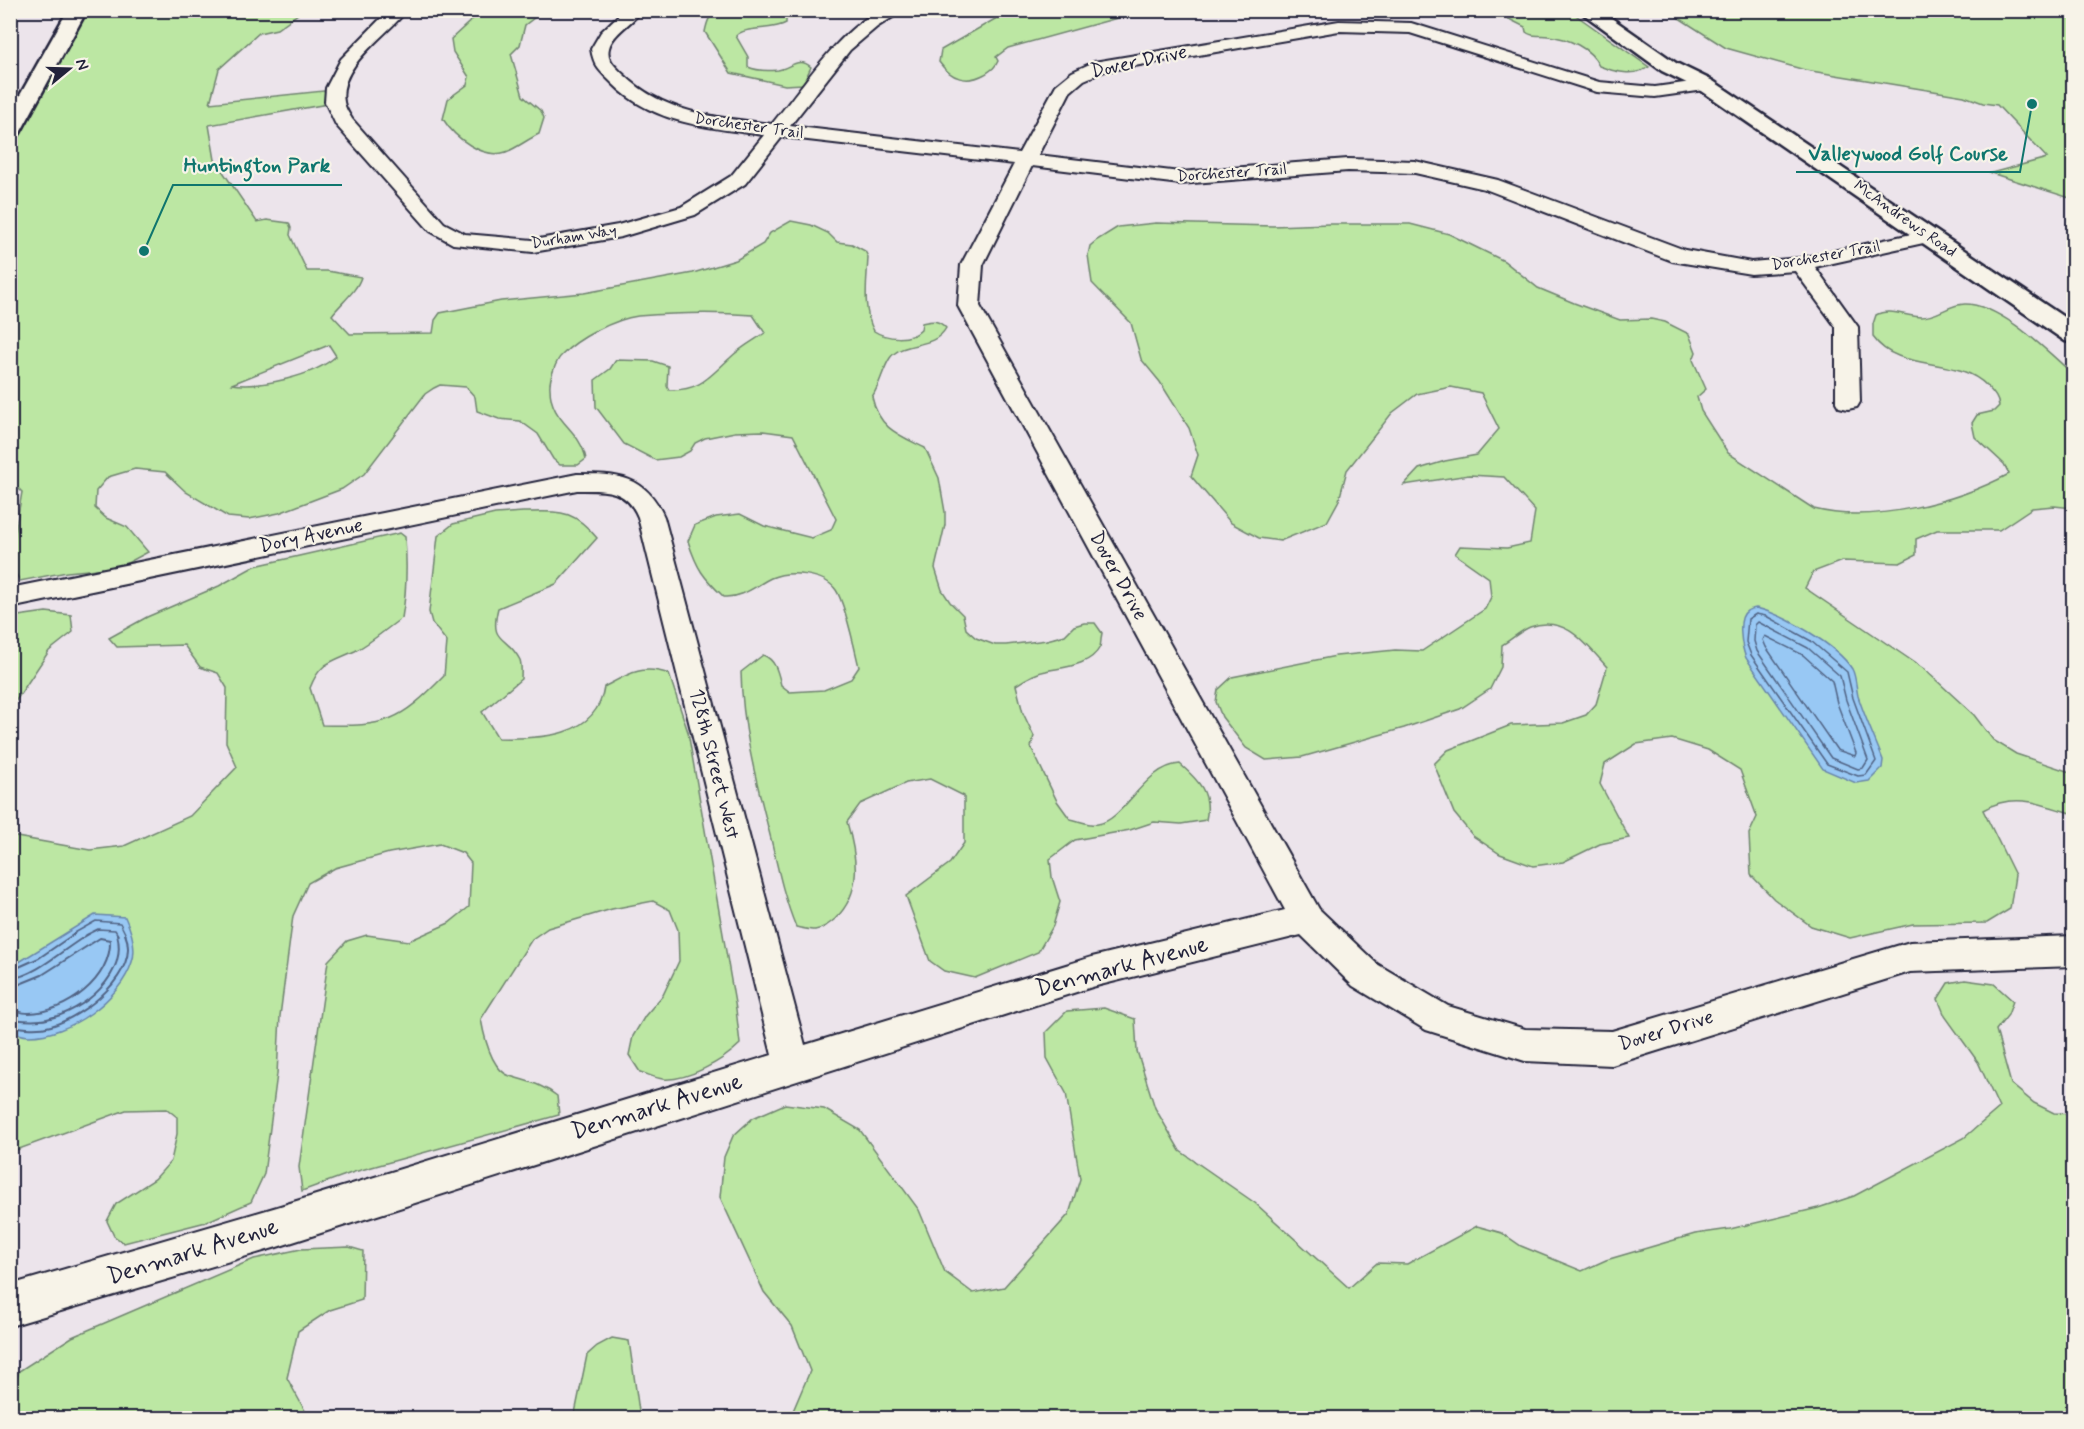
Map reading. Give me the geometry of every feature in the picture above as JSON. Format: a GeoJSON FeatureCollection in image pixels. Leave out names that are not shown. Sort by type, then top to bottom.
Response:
{"type":"FeatureCollection","features":[{"type":"Feature","properties":{"kind":"main road"},"geometry":{"type":"LineString","coordinates":[[10,133],[78,10]]}},
{"type":"Feature","properties":{"kind":"main road","name":"McAndrews Road"},"geometry":{"type":"LineString","coordinates":[[1587,10],[1669,67],[1706,85],[1930,236],[2073,336]]}},
{"type":"Feature","properties":{"kind":"main road","name":"McAndrews Road"},"geometry":{"type":"LineString","coordinates":[[1607,10],[1684,62],[1706,85]]}},
{"type":"Feature","properties":{"kind":"street","name":"Durham Way"},"geometry":{"type":"LineString","coordinates":[[399,10],[350,60],[337,80],[334,100],[344,121],[436,227],[460,240],[533,246],[621,231],[688,211],[738,180],[844,46],[871,23],[896,10]]}},
{"type":"Feature","properties":{"kind":"street","name":"Dorchester Trail"},"geometry":{"type":"LineString","coordinates":[[634,10],[607,36],[600,49],[602,63],[632,93],[664,110],[706,122],[1180,178],[1348,165],[1415,167],[1491,184],[1680,256],[1751,268],[1801,264],[1930,236]]}},
{"type":"Feature","properties":{"kind":"street","name":"Dover Drive"},"geometry":{"type":"LineString","coordinates":[[1706,85],[1655,92],[1597,87],[1412,19],[1340,26],[1100,66],[1078,76],[1062,89],[972,265],[969,306],[1307,919],[1365,975],[1439,1019],[1525,1045],[1612,1048],[1910,957],[2073,951]]}},
{"type":"Feature","properties":{"kind":"street"},"geometry":{"type":"LineString","coordinates":[[1801,264],[1847,327],[1848,402]]}},
{"type":"Feature","properties":{"kind":"street","name":"Dory Avenue"},"geometry":{"type":"LineString","coordinates":[[10,598],[577,482],[612,482]]}},
{"type":"Feature","properties":{"kind":"street","name":"128th Street West"},"geometry":{"type":"LineString","coordinates":[[612,482],[634,491],[648,508],[792,1064]]}},
{"type":"Feature","properties":{"kind":"street","name":"Denmark Avenue"},"geometry":{"type":"LineString","coordinates":[[10,1306],[277,1227],[1092,972],[1307,919]]}},
{"type":"Feature","properties":{"kind":"green space"},"geometry":{"type":"Polygon","coordinates":[[[492,10],[543,11],[525,25],[520,45],[511,54],[523,96],[541,111],[544,118],[539,134],[506,152],[497,154],[479,150],[470,145],[454,133],[443,119],[448,99],[467,85],[469,77],[453,52],[451,39],[476,16],[492,10]]]}},
{"type":"Feature","properties":{"kind":"green space"},"geometry":{"type":"Polygon","coordinates":[[[75,11],[302,11],[277,29],[259,33],[219,69],[210,103],[333,90],[333,103],[209,125],[215,160],[257,222],[267,220],[289,223],[290,235],[307,271],[327,271],[361,277],[352,292],[332,315],[350,334],[433,333],[435,320],[440,313],[501,301],[584,293],[693,273],[736,260],[763,244],[770,233],[791,221],[811,225],[828,233],[837,242],[852,244],[865,251],[868,257],[866,286],[868,314],[874,331],[898,338],[917,334],[921,330],[922,323],[926,322],[938,322],[946,328],[934,339],[896,352],[890,358],[872,397],[880,417],[891,430],[925,448],[939,478],[945,525],[935,568],[942,590],[963,615],[966,629],[976,638],[995,645],[1047,640],[1065,635],[1074,626],[1084,623],[1095,623],[1102,633],[1100,647],[1090,658],[1076,665],[1038,673],[1016,685],[1023,713],[1034,736],[1031,747],[1057,801],[1070,819],[1098,824],[1117,813],[1156,774],[1167,767],[1180,764],[1202,788],[1207,802],[1206,820],[1181,824],[1154,822],[1130,830],[1075,840],[1050,859],[1052,877],[1060,902],[1053,926],[1038,952],[975,978],[944,971],[930,961],[906,896],[950,863],[964,843],[964,796],[930,779],[906,783],[860,804],[847,822],[855,861],[855,874],[854,886],[844,909],[821,929],[796,927],[782,883],[751,756],[744,714],[741,672],[763,655],[774,664],[781,685],[790,692],[824,690],[851,679],[859,667],[843,605],[831,584],[815,577],[796,574],[771,578],[743,594],[724,597],[702,572],[694,559],[688,541],[695,525],[716,517],[740,514],[764,526],[812,538],[831,530],[836,519],[793,435],[763,431],[735,432],[705,438],[695,443],[690,451],[679,457],[655,460],[624,444],[596,407],[595,380],[610,369],[616,360],[653,361],[668,366],[667,386],[669,390],[689,388],[703,382],[738,351],[765,333],[753,315],[696,313],[638,316],[608,325],[569,349],[555,366],[550,388],[551,400],[555,409],[583,448],[586,459],[578,465],[560,465],[553,459],[538,434],[520,421],[499,419],[477,411],[475,397],[466,387],[440,385],[425,394],[364,474],[342,489],[279,513],[249,519],[228,517],[186,492],[165,472],[135,469],[108,477],[96,491],[95,508],[106,518],[127,527],[148,552],[120,567],[67,572],[20,581],[13,569],[13,545],[22,492],[15,485],[11,485],[11,128],[75,11]],[[329,345],[232,384],[257,384],[287,379],[315,369],[336,356],[329,345]]]}},
{"type":"Feature","properties":{"kind":"green space"},"geometry":{"type":"Polygon","coordinates":[[[719,11],[777,11],[786,15],[786,23],[745,31],[736,36],[748,57],[748,67],[774,70],[798,63],[807,64],[811,67],[803,84],[785,85],[731,73],[705,32],[709,19],[719,11]]]}},
{"type":"Feature","properties":{"kind":"green space"},"geometry":{"type":"Polygon","coordinates":[[[1047,11],[1190,11],[1168,17],[1121,17],[1008,48],[996,57],[998,61],[993,69],[972,79],[954,76],[939,62],[941,50],[995,19],[1047,11]]]}},
{"type":"Feature","properties":{"kind":"green space"},"geometry":{"type":"Polygon","coordinates":[[[1493,11],[1570,11],[1649,67],[1631,73],[1618,72],[1599,66],[1585,49],[1578,45],[1556,37],[1531,35],[1526,32],[1525,27],[1493,11]]]}},
{"type":"Feature","properties":{"kind":"green space"},"geometry":{"type":"Polygon","coordinates":[[[1668,11],[2073,11],[2073,199],[1991,173],[2047,158],[1997,105],[1964,96],[1805,70],[1726,48],[1668,11]]]}},
{"type":"Feature","properties":{"kind":"green space"},"geometry":{"type":"Polygon","coordinates":[[[1156,223],[1273,226],[1410,224],[1449,234],[1504,261],[1538,288],[1574,303],[1620,320],[1651,319],[1665,322],[1689,334],[1696,352],[1693,360],[1706,389],[1697,397],[1701,411],[1728,453],[1814,509],[1837,513],[1862,514],[1914,508],[1965,493],[2009,474],[2004,464],[1975,437],[1972,423],[1977,415],[1994,411],[1999,406],[1993,393],[1974,376],[1960,370],[1897,356],[1884,348],[1873,337],[1876,315],[1887,312],[1921,317],[1959,305],[1979,306],[2008,320],[2037,342],[2073,374],[2073,508],[2054,506],[2032,508],[1999,530],[1937,530],[1916,539],[1916,555],[1900,563],[1842,561],[1813,572],[1805,588],[1924,669],[1974,715],[1993,740],[2016,754],[2073,773],[2073,814],[2028,801],[2006,802],[1983,810],[2015,875],[2010,909],[1987,923],[1913,924],[1850,938],[1811,926],[1774,899],[1751,875],[1749,834],[1757,817],[1740,770],[1708,750],[1672,739],[1636,744],[1605,764],[1600,784],[1629,838],[1600,844],[1563,862],[1533,866],[1500,854],[1473,836],[1454,813],[1434,764],[1448,750],[1511,725],[1563,723],[1586,715],[1596,704],[1607,667],[1583,641],[1564,628],[1554,625],[1542,624],[1530,627],[1502,645],[1501,667],[1490,689],[1460,709],[1404,728],[1302,757],[1266,760],[1246,748],[1222,717],[1216,702],[1218,690],[1232,677],[1336,656],[1395,650],[1422,651],[1485,609],[1491,597],[1489,578],[1455,554],[1460,546],[1507,548],[1530,543],[1535,511],[1504,477],[1469,475],[1404,485],[1419,469],[1477,455],[1499,429],[1481,393],[1451,387],[1417,394],[1392,413],[1347,470],[1339,500],[1327,522],[1280,541],[1259,538],[1231,523],[1191,476],[1198,455],[1189,428],[1160,382],[1141,359],[1131,323],[1092,283],[1088,255],[1090,246],[1118,227],[1156,223]]]}},
{"type":"Feature","properties":{"kind":"green space"},"geometry":{"type":"Polygon","coordinates":[[[523,512],[564,514],[580,521],[597,538],[556,584],[498,608],[496,628],[501,638],[520,660],[521,679],[482,712],[498,738],[548,736],[578,726],[590,717],[599,704],[604,687],[620,678],[643,670],[669,674],[688,732],[736,1009],[740,1044],[704,1069],[673,1079],[640,1072],[629,1055],[633,1036],[645,1016],[663,995],[679,961],[678,930],[670,910],[653,901],[612,909],[548,928],[532,939],[481,1019],[490,1052],[498,1067],[503,1073],[540,1086],[557,1096],[559,1115],[354,1172],[302,1191],[299,1167],[328,961],[347,941],[367,935],[409,941],[449,923],[469,907],[471,863],[463,853],[440,844],[389,853],[335,868],[308,883],[293,916],[264,1174],[251,1202],[206,1222],[124,1243],[114,1236],[107,1221],[116,1204],[155,1179],[171,1161],[177,1134],[177,1117],[167,1109],[126,1110],[11,1152],[11,836],[90,850],[124,846],[190,816],[237,767],[226,742],[227,688],[218,673],[200,667],[184,645],[117,647],[109,638],[147,617],[219,586],[255,566],[400,533],[405,537],[406,557],[406,587],[402,618],[361,648],[327,664],[318,673],[310,688],[322,725],[377,723],[402,712],[415,703],[444,676],[447,642],[432,623],[429,612],[438,536],[453,524],[495,514],[523,512]]]}},
{"type":"Feature","properties":{"kind":"green space"},"geometry":{"type":"Polygon","coordinates":[[[46,612],[71,615],[73,632],[49,651],[11,708],[11,617],[46,612]]]}},
{"type":"Feature","properties":{"kind":"green space"},"geometry":{"type":"Polygon","coordinates":[[[1965,980],[1994,984],[2013,1001],[2008,1015],[1996,1030],[2011,1084],[2034,1103],[2054,1113],[2073,1114],[2073,1418],[790,1418],[810,1371],[792,1326],[764,1292],[720,1197],[724,1157],[733,1136],[753,1118],[785,1104],[824,1109],[860,1130],[919,1210],[945,1272],[973,1293],[1004,1287],[1069,1214],[1080,1179],[1066,1093],[1047,1058],[1046,1032],[1067,1011],[1104,1008],[1135,1019],[1137,1051],[1155,1108],[1180,1151],[1255,1203],[1349,1288],[1377,1263],[1407,1264],[1477,1226],[1502,1233],[1521,1246],[1582,1271],[1606,1260],[1695,1234],[1730,1229],[1818,1208],[1854,1196],[1964,1138],[1999,1108],[1978,1062],[1945,1016],[1938,999],[1948,983],[1965,980]]]}},
{"type":"Feature","properties":{"kind":"green space"},"geometry":{"type":"Polygon","coordinates":[[[349,1247],[363,1251],[362,1300],[330,1310],[298,1331],[287,1378],[309,1418],[11,1418],[11,1399],[19,1371],[72,1337],[254,1259],[301,1249],[349,1247]]]}},
{"type":"Feature","properties":{"kind":"green space"},"geometry":{"type":"Polygon","coordinates":[[[612,1338],[629,1341],[640,1418],[574,1418],[587,1355],[597,1346],[612,1338]]]}},
{"type":"Feature","properties":{"kind":"water"},"geometry":{"type":"Polygon","coordinates":[[[1756,608],[1780,617],[1808,632],[1834,650],[1852,669],[1858,696],[1883,760],[1882,768],[1869,781],[1856,783],[1823,769],[1746,658],[1742,641],[1742,620],[1747,611],[1756,608]]]}},
{"type":"Feature","properties":{"kind":"water"},"geometry":{"type":"Polygon","coordinates":[[[95,915],[125,917],[131,933],[134,945],[132,962],[116,990],[91,1013],[60,1030],[29,1036],[11,1032],[11,967],[95,915]]]}},
{"type":"Feature","properties":{"kind":"place","name":"Valleywood Golf Course"},"geometry":{"type":"Point","coordinates":[2032,104]}},
{"type":"Feature","properties":{"kind":"place","name":"Huntington Park"},"geometry":{"type":"Point","coordinates":[144,251]}}]}
